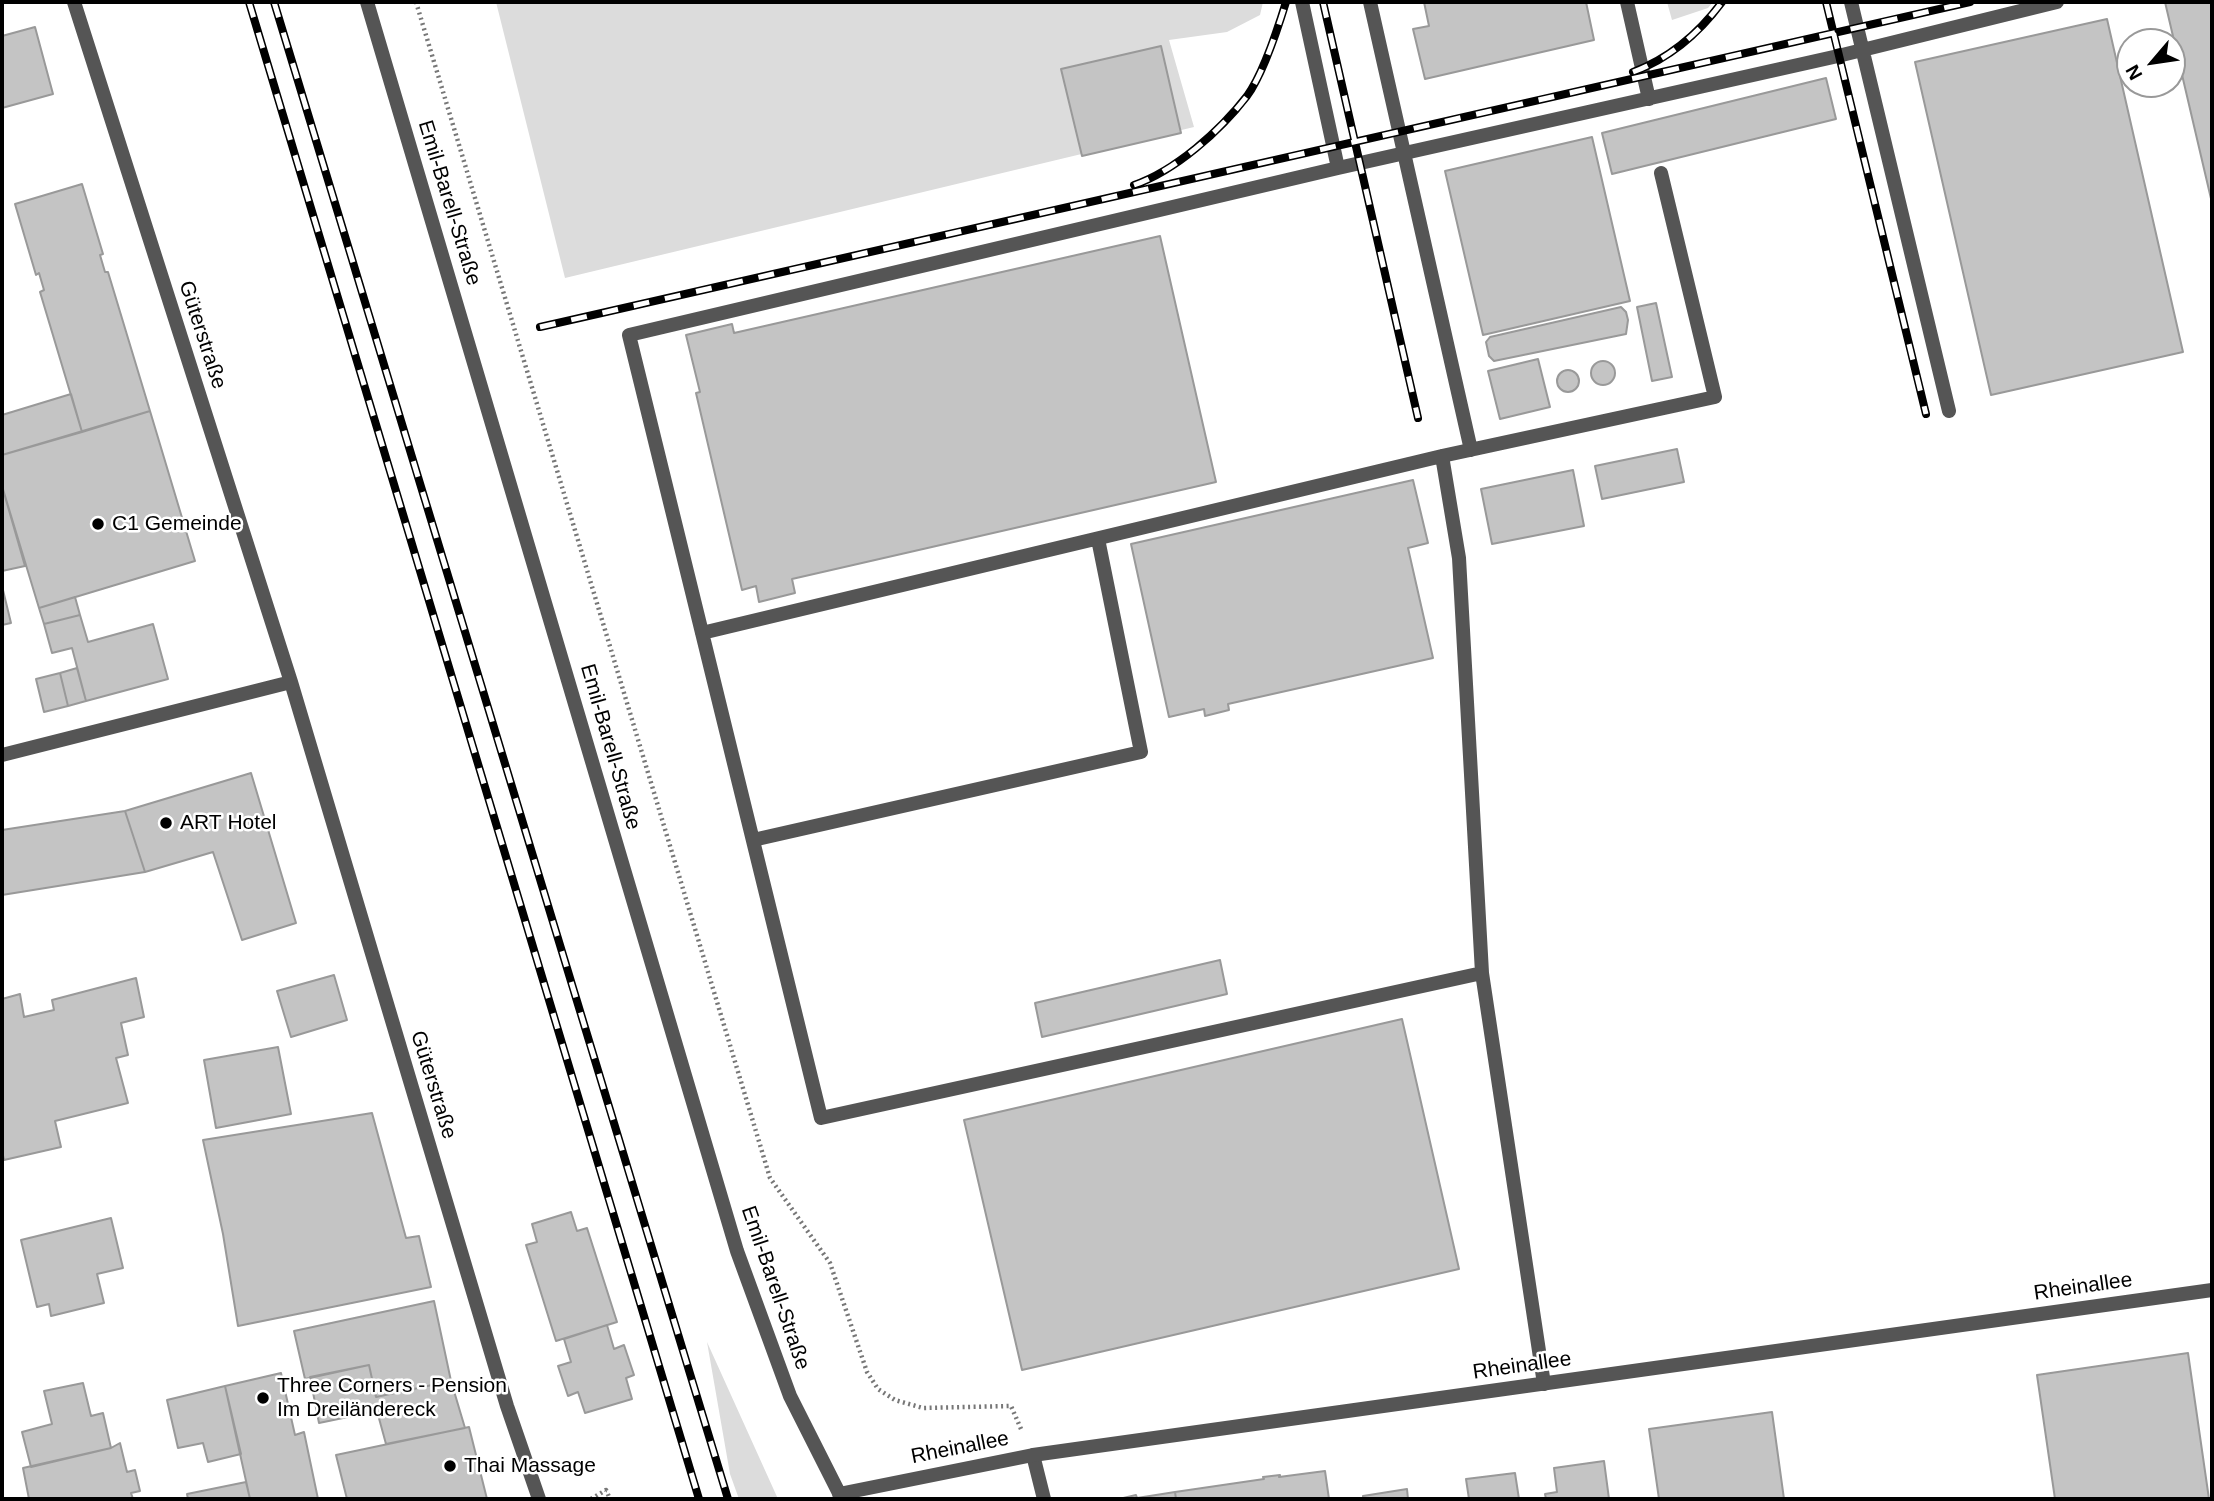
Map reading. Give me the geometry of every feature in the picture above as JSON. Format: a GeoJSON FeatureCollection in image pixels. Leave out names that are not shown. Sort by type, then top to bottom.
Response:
{"type":"FeatureCollection","features":[{"type":"Feature","properties":{"kind":"street","name":"Güterstraße"},"geometry":{"type":"LineString","coordinates":[[74,2],[291,682],[507,1406],[539,1499]]}},
{"type":"Feature","properties":{"kind":"street","name":"Emil-Barell-Straße"},"geometry":{"type":"LineString","coordinates":[[367,2],[737,1251],[790,1396],[840,1496]]}},
{"type":"Feature","properties":{"kind":"street"},"geometry":{"type":"LineString","coordinates":[[1302,2],[1338,169]]}},
{"type":"Feature","properties":{"kind":"street"},"geometry":{"type":"LineString","coordinates":[[1370,2],[1471,450]]}},
{"type":"Feature","properties":{"kind":"street"},"geometry":{"type":"LineString","coordinates":[[1627,2],[1649,99]]}},
{"type":"Feature","properties":{"kind":"street"},"geometry":{"type":"LineString","coordinates":[[1851,2],[1949,411]]}},
{"type":"Feature","properties":{"kind":"street"},"geometry":{"type":"LineString","coordinates":[[1482,973],[821,1118],[629,335],[1406,153],[1861,50],[2057,2]]}},
{"type":"Feature","properties":{"kind":"street"},"geometry":{"type":"LineString","coordinates":[[702,633],[1443,456],[1715,397],[1661,173]]}},
{"type":"Feature","properties":{"kind":"street"},"geometry":{"type":"LineString","coordinates":[[1443,456],[1459,558],[1482,973],[1544,1384]]}},
{"type":"Feature","properties":{"kind":"street"},"geometry":{"type":"LineString","coordinates":[[752,840],[1142,752],[1098,539]]}},
{"type":"Feature","properties":{"kind":"street"},"geometry":{"type":"LineString","coordinates":[[2,755],[291,682]]}},
{"type":"Feature","properties":{"kind":"street","name":"Rheinallee"},"geometry":{"type":"LineString","coordinates":[[840,1496],[1033,1455],[2212,1290]]}},
{"type":"Feature","properties":{"kind":"street"},"geometry":{"type":"LineString","coordinates":[[1033,1455],[1044,1499]]}},
{"type":"Feature","properties":{"kind":"path"},"geometry":{"type":"LineString","coordinates":[[416,2],[770,1178],[830,1264],[867,1372],[878,1389],[895,1400],[923,1408],[1011,1406],[1033,1455]]}},
{"type":"Feature","properties":{"kind":"path"},"geometry":{"type":"LineString","coordinates":[[591,1499],[606,1490],[610,1499]]}},
{"type":"Feature","properties":{"kind":"shaded area"},"geometry":{"type":"Polygon","coordinates":[[[496,2],[1263,2],[1260,15],[1227,32],[1169,40],[1194,127],[565,278],[496,2]]]}},
{"type":"Feature","properties":{"kind":"shaded area"},"geometry":{"type":"Polygon","coordinates":[[[1667,2],[1713,2],[1708,8],[1672,20],[1667,2]]]}},
{"type":"Feature","properties":{"kind":"shaded area"},"geometry":{"type":"Polygon","coordinates":[[[707,1342],[778,1499],[739,1499],[730,1474],[707,1342]]]}},
{"type":"Feature","properties":{"kind":"building"},"geometry":{"type":"Polygon","coordinates":[[[1424,2],[1586,2],[1594,40],[1425,79],[1413,29],[1429,26],[1424,2]]]}},
{"type":"Feature","properties":{"kind":"building"},"geometry":{"type":"Polygon","coordinates":[[[2165,2],[2212,2],[2212,203],[2186,92],[2186,28],[2171,28],[2165,2]]]}},
{"type":"Feature","properties":{"kind":"building"},"geometry":{"type":"Polygon","coordinates":[[[2107,19],[2116,58],[2116,98],[2125,98],[2183,352],[1991,395],[1915,62],[2107,19]]]}},
{"type":"Feature","properties":{"kind":"building"},"geometry":{"type":"Polygon","coordinates":[[[35,27],[53,94],[2,108],[2,36],[35,27]]]}},
{"type":"Feature","properties":{"kind":"building"},"geometry":{"type":"Polygon","coordinates":[[[1161,46],[1181,133],[1082,156],[1061,69],[1161,46]]]}},
{"type":"Feature","properties":{"kind":"building"},"geometry":{"type":"Polygon","coordinates":[[[1826,78],[1836,119],[1612,174],[1602,133],[1826,78]]]}},
{"type":"Feature","properties":{"kind":"building"},"geometry":{"type":"Polygon","coordinates":[[[1592,137],[1630,301],[1483,335],[1445,171],[1592,137]]]}},
{"type":"Feature","properties":{"kind":"building"},"geometry":{"type":"Polygon","coordinates":[[[82,184],[103,254],[100,255],[105,272],[108,272],[150,411],[82,432],[40,292],[44,290],[39,273],[36,275],[15,204],[82,184]]]}},
{"type":"Feature","properties":{"kind":"building"},"geometry":{"type":"Polygon","coordinates":[[[1160,236],[1216,482],[792,579],[795,593],[759,602],[756,586],[742,590],[696,393],[700,392],[686,335],[732,324],[734,333],[1160,236]]]}},
{"type":"Feature","properties":{"kind":"building"},"geometry":{"type":"Polygon","coordinates":[[[1656,303],[1672,377],[1652,381],[1637,307],[1656,303]]]}},
{"type":"Feature","properties":{"kind":"building"},"geometry":{"type":"Polygon","coordinates":[[[1621,307],[1628,320],[1626,334],[1494,361],[1489,356],[1486,342],[1490,337],[1621,307]]]}},
{"type":"Feature","properties":{"kind":"building"},"geometry":{"type":"Polygon","coordinates":[[[1538,359],[1550,407],[1500,419],[1488,371],[1538,359]]]}},
{"type":"Feature","properties":{"kind":"building"},"geometry":{"type":"Polygon","coordinates":[[[1603,361],[1611,365],[1615,373],[1611,381],[1603,385],[1595,381],[1591,373],[1595,365],[1603,361]]]}},
{"type":"Feature","properties":{"kind":"building"},"geometry":{"type":"Polygon","coordinates":[[[1568,370],[1576,373],[1579,381],[1576,389],[1568,392],[1560,389],[1557,381],[1560,373],[1568,370]]]}},
{"type":"Feature","properties":{"kind":"building"},"geometry":{"type":"Polygon","coordinates":[[[71,394],[82,432],[2,455],[2,415],[71,394]]]}},
{"type":"Feature","properties":{"kind":"building","name":"C1 Gemeinde"},"geometry":{"type":"Polygon","coordinates":[[[150,411],[195,561],[39,608],[2,486],[2,455],[150,411]]]}},
{"type":"Feature","properties":{"kind":"building"},"geometry":{"type":"Polygon","coordinates":[[[1677,449],[1684,482],[1602,499],[1595,466],[1677,449]]]}},
{"type":"Feature","properties":{"kind":"building"},"geometry":{"type":"Polygon","coordinates":[[[1573,470],[1584,526],[1492,544],[1481,489],[1573,470]]]}},
{"type":"Feature","properties":{"kind":"building"},"geometry":{"type":"Polygon","coordinates":[[[1413,480],[1428,543],[1408,548],[1433,658],[1228,704],[1229,710],[1205,716],[1204,709],[1169,717],[1131,544],[1413,480]]]}},
{"type":"Feature","properties":{"kind":"building"},"geometry":{"type":"Polygon","coordinates":[[[2,486],[25,566],[2,571],[2,486]]]}},
{"type":"Feature","properties":{"kind":"building"},"geometry":{"type":"Polygon","coordinates":[[[2,586],[11,623],[2,625],[2,586]]]}},
{"type":"Feature","properties":{"kind":"building"},"geometry":{"type":"Polygon","coordinates":[[[75,597],[80,615],[44,624],[39,608],[75,597]]]}},
{"type":"Feature","properties":{"kind":"building"},"geometry":{"type":"Polygon","coordinates":[[[80,615],[88,642],[153,624],[168,679],[86,701],[72,648],[52,653],[44,624],[80,615]]]}},
{"type":"Feature","properties":{"kind":"building"},"geometry":{"type":"Polygon","coordinates":[[[77,668],[86,701],[68,706],[60,673],[77,668]]]}},
{"type":"Feature","properties":{"kind":"building"},"geometry":{"type":"Polygon","coordinates":[[[60,673],[68,706],[44,712],[36,679],[60,673]]]}},
{"type":"Feature","properties":{"kind":"building"},"geometry":{"type":"Polygon","coordinates":[[[251,773],[296,923],[242,940],[213,852],[145,872],[125,811],[251,773]]]}},
{"type":"Feature","properties":{"kind":"building"},"geometry":{"type":"Polygon","coordinates":[[[125,811],[145,872],[2,895],[2,830],[125,811]]]}},
{"type":"Feature","properties":{"kind":"building"},"geometry":{"type":"Polygon","coordinates":[[[1220,960],[1227,994],[1042,1037],[1035,1003],[1220,960]]]}},
{"type":"Feature","properties":{"kind":"building"},"geometry":{"type":"Polygon","coordinates":[[[334,975],[347,1020],[291,1037],[277,991],[334,975]]]}},
{"type":"Feature","properties":{"kind":"building"},"geometry":{"type":"Polygon","coordinates":[[[136,978],[144,1017],[121,1023],[128,1055],[116,1058],[128,1103],[55,1121],[61,1147],[4,1160],[2,999],[20,994],[24,1017],[54,1010],[52,1000],[136,978]]]}},
{"type":"Feature","properties":{"kind":"building"},"geometry":{"type":"Polygon","coordinates":[[[1402,1019],[1459,1269],[1022,1370],[964,1120],[1402,1019]]]}},
{"type":"Feature","properties":{"kind":"building"},"geometry":{"type":"Polygon","coordinates":[[[278,1047],[291,1114],[216,1128],[204,1060],[278,1047]]]}},
{"type":"Feature","properties":{"kind":"building"},"geometry":{"type":"Polygon","coordinates":[[[372,1113],[406,1238],[419,1236],[431,1287],[238,1326],[223,1234],[203,1140],[372,1113]]]}},
{"type":"Feature","properties":{"kind":"building"},"geometry":{"type":"Polygon","coordinates":[[[571,1212],[577,1231],[587,1228],[617,1322],[556,1341],[526,1245],[537,1242],[532,1224],[571,1212]]]}},
{"type":"Feature","properties":{"kind":"building"},"geometry":{"type":"Polygon","coordinates":[[[111,1218],[123,1268],[97,1274],[104,1303],[51,1316],[49,1304],[37,1307],[21,1240],[111,1218]]]}},
{"type":"Feature","properties":{"kind":"building"},"geometry":{"type":"Polygon","coordinates":[[[434,1301],[451,1381],[376,1397],[369,1365],[305,1379],[294,1331],[434,1301]]]}},
{"type":"Feature","properties":{"kind":"building"},"geometry":{"type":"Polygon","coordinates":[[[607,1325],[614,1349],[624,1345],[634,1375],[626,1378],[632,1399],[585,1413],[578,1392],[568,1396],[558,1366],[571,1362],[564,1339],[607,1325]]]}},
{"type":"Feature","properties":{"kind":"building"},"geometry":{"type":"Polygon","coordinates":[[[2188,1353],[2209,1499],[2055,1499],[2037,1375],[2188,1353]]]}},
{"type":"Feature","properties":{"kind":"building"},"geometry":{"type":"Polygon","coordinates":[[[369,1365],[376,1397],[451,1381],[465,1428],[386,1444],[377,1411],[319,1423],[310,1377],[369,1365]]]}},
{"type":"Feature","properties":{"kind":"building"},"geometry":{"type":"Polygon","coordinates":[[[281,1373],[295,1435],[304,1432],[318,1499],[250,1499],[225,1386],[281,1373]]]}},
{"type":"Feature","properties":{"kind":"building"},"geometry":{"type":"Polygon","coordinates":[[[83,1383],[91,1416],[103,1413],[111,1448],[31,1467],[22,1432],[52,1424],[44,1391],[83,1383]]]}},
{"type":"Feature","properties":{"kind":"building"},"geometry":{"type":"Polygon","coordinates":[[[225,1386],[241,1454],[208,1462],[203,1443],[178,1448],[167,1400],[225,1386]]]}},
{"type":"Feature","properties":{"kind":"building"},"geometry":{"type":"Polygon","coordinates":[[[1772,1412],[1784,1499],[1659,1499],[1649,1429],[1772,1412]]]}},
{"type":"Feature","properties":{"kind":"building"},"geometry":{"type":"Polygon","coordinates":[[[469,1427],[487,1499],[347,1499],[336,1455],[469,1427]]]}},
{"type":"Feature","properties":{"kind":"building"},"geometry":{"type":"Polygon","coordinates":[[[120,1443],[127,1472],[135,1470],[140,1491],[131,1493],[133,1499],[29,1499],[23,1468],[111,1448],[120,1443]]]}},
{"type":"Feature","properties":{"kind":"building"},"geometry":{"type":"Polygon","coordinates":[[[1604,1461],[1609,1499],[1546,1499],[1545,1494],[1557,1492],[1554,1468],[1604,1461]]]}},
{"type":"Feature","properties":{"kind":"building"},"geometry":{"type":"Polygon","coordinates":[[[1325,1471],[1329,1499],[1176,1499],[1175,1492],[1264,1479],[1263,1477],[1325,1471]]]}},
{"type":"Feature","properties":{"kind":"building"},"geometry":{"type":"Polygon","coordinates":[[[1515,1473],[1519,1499],[1469,1499],[1466,1479],[1515,1473]]]}},
{"type":"Feature","properties":{"kind":"building"},"geometry":{"type":"Polygon","coordinates":[[[246,1482],[250,1499],[188,1499],[187,1494],[246,1482]]]}},
{"type":"Feature","properties":{"kind":"building"},"geometry":{"type":"Polygon","coordinates":[[[1407,1489],[1408,1499],[1363,1499],[1363,1496],[1407,1489]]]}},
{"type":"Feature","properties":{"kind":"building"},"geometry":{"type":"Polygon","coordinates":[[[1175,1492],[1176,1499],[1119,1499],[1136,1495],[1137,1498],[1175,1492]]]}},
{"type":"Feature","properties":{"kind":"railway"},"geometry":{"type":"LineString","coordinates":[[249,2],[699,1499]]}},
{"type":"Feature","properties":{"kind":"railway"},"geometry":{"type":"LineString","coordinates":[[274,2],[728,1499]]}},
{"type":"Feature","properties":{"kind":"railway"},"geometry":{"type":"LineString","coordinates":[[1134,185],[1150,179],[1181,160],[1210,136],[1247,96],[1259,76],[1286,2]]}},
{"type":"Feature","properties":{"kind":"railway"},"geometry":{"type":"LineString","coordinates":[[1323,2],[1418,418]]}},
{"type":"Feature","properties":{"kind":"railway"},"geometry":{"type":"LineString","coordinates":[[1633,72],[1659,60],[1683,43],[1704,24],[1722,2]]}},
{"type":"Feature","properties":{"kind":"railway"},"geometry":{"type":"LineString","coordinates":[[1826,2],[1926,414]]}},
{"type":"Feature","properties":{"kind":"railway"},"geometry":{"type":"LineString","coordinates":[[540,327],[1970,2]]}},
{"type":"Feature","properties":{"kind":"place","name":"C1 Gemeinde"},"geometry":{"type":"Point","coordinates":[98,524]}},
{"type":"Feature","properties":{"kind":"place","name":"ART Hotel"},"geometry":{"type":"Point","coordinates":[166,823]}},
{"type":"Feature","properties":{"kind":"place","name":"Three Corners - Pension Im Dreiländereck"},"geometry":{"type":"Point","coordinates":[263,1398]}},
{"type":"Feature","properties":{"kind":"place","name":"Thai Massage"},"geometry":{"type":"Point","coordinates":[450,1466]}}]}
